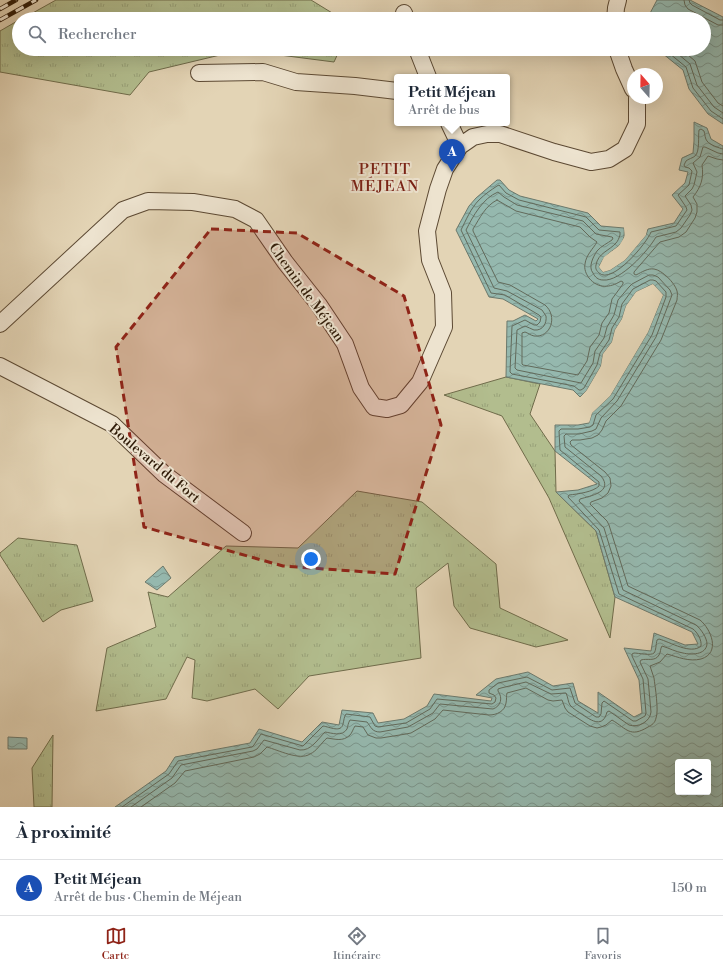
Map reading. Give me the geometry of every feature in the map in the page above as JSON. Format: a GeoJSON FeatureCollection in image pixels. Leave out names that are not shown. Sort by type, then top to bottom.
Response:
{"type":"FeatureCollection","features":[{"type":"Feature","properties":{"kind":"street"},"geometry":{"type":"LineString","coordinates":[[616,12],[618,0]]}},
{"type":"Feature","properties":{"kind":"street"},"geometry":{"type":"LineString","coordinates":[[420,56],[427,74]]}},
{"type":"Feature","properties":{"kind":"street"},"geometry":{"type":"LineString","coordinates":[[619,56],[627,76]]}},
{"type":"Feature","properties":{"kind":"street"},"geometry":{"type":"LineString","coordinates":[[199,74],[263,72],[296,82],[394,91]]}},
{"type":"Feature","properties":{"kind":"street"},"geometry":{"type":"LineString","coordinates":[[450,126],[460,146],[474,137],[487,134],[500,134],[554,152],[591,162],[609,159],[625,149],[637,124],[637,104]]}},
{"type":"Feature","properties":{"kind":"street","name":"Chemin de Méjean"},"geometry":{"type":"LineString","coordinates":[[0,324],[123,210],[148,201],[193,202],[235,209],[256,220],[285,262],[319,305],[345,344],[362,388],[374,407],[387,409],[401,405],[420,382],[444,327],[443,293],[430,260],[427,231],[445,169],[460,146]]}},
{"type":"Feature","properties":{"kind":"street","name":"Boulevard du Fort"},"geometry":{"type":"LineString","coordinates":[[0,366],[112,424],[164,474],[242,533]]}},
{"type":"Feature","properties":{"kind":"highlighted area"},"geometry":{"type":"Polygon","coordinates":[[[211,229],[297,233],[404,296],[441,425],[395,574],[283,566],[144,527],[116,347],[211,229]]]}},
{"type":"Feature","properties":{"kind":"green space"},"geometry":{"type":"Polygon","coordinates":[[[56,0],[311,0],[331,12],[35,12],[56,0]]]}},
{"type":"Feature","properties":{"kind":"green space"},"geometry":{"type":"Polygon","coordinates":[[[12,24],[12,56],[216,56],[149,72],[130,95],[0,72],[0,31],[12,24]]]}},
{"type":"Feature","properties":{"kind":"green space"},"geometry":{"type":"Polygon","coordinates":[[[288,56],[337,56],[334,62],[288,56]]]}},
{"type":"Feature","properties":{"kind":"green space"},"geometry":{"type":"Polygon","coordinates":[[[506,377],[540,384],[530,414],[555,451],[556,492],[596,531],[615,597],[610,638],[549,498],[502,416],[444,395],[506,377]]]}},
{"type":"Feature","properties":{"kind":"green space"},"geometry":{"type":"Polygon","coordinates":[[[357,491],[422,502],[496,564],[500,608],[568,640],[536,647],[470,628],[454,606],[448,563],[416,588],[421,658],[309,676],[278,709],[255,689],[207,701],[192,698],[195,660],[187,657],[166,699],[96,711],[107,648],[156,627],[148,592],[168,597],[226,546],[298,548],[357,491]]]}},
{"type":"Feature","properties":{"kind":"green space"},"geometry":{"type":"Polygon","coordinates":[[[18,538],[77,545],[93,601],[61,610],[43,622],[0,555],[0,553],[18,538]]]}},
{"type":"Feature","properties":{"kind":"green space"},"geometry":{"type":"Polygon","coordinates":[[[53,735],[52,807],[34,807],[32,768],[53,735]]]}},
{"type":"Feature","properties":{"kind":"water"},"geometry":{"type":"Polygon","coordinates":[[[657,0],[690,0],[723,17],[723,124],[708,114],[689,89],[683,70],[666,56],[711,56],[711,12],[651,12],[657,0]]]}},
{"type":"Feature","properties":{"kind":"water"},"geometry":{"type":"Polygon","coordinates":[[[694,122],[707,128],[711,139],[723,146],[723,807],[115,807],[166,771],[175,757],[250,743],[259,729],[302,742],[322,722],[339,725],[342,710],[373,713],[378,723],[404,719],[427,706],[434,694],[491,701],[492,698],[476,695],[496,679],[528,672],[553,686],[573,683],[578,701],[598,713],[598,692],[634,717],[642,713],[639,680],[624,648],[651,651],[654,633],[685,645],[698,644],[692,632],[615,597],[596,531],[556,492],[578,490],[597,484],[555,451],[555,425],[578,425],[589,423],[592,413],[610,396],[648,332],[663,295],[653,284],[636,292],[626,306],[622,319],[615,330],[612,342],[603,354],[601,366],[587,390],[580,397],[573,390],[506,377],[507,321],[513,321],[525,315],[536,321],[538,319],[503,299],[489,297],[456,230],[469,206],[476,198],[497,180],[500,180],[509,190],[520,196],[588,213],[601,226],[624,228],[622,242],[605,257],[599,267],[603,272],[610,270],[625,260],[646,235],[648,229],[674,223],[683,209],[672,195],[685,183],[688,172],[679,170],[682,158],[693,153],[694,122]]]}},
{"type":"Feature","properties":{"kind":"water"},"geometry":{"type":"Polygon","coordinates":[[[163,566],[171,578],[157,590],[145,582],[163,566]]]}},
{"type":"Feature","properties":{"kind":"water"},"geometry":{"type":"Polygon","coordinates":[[[8,737],[27,738],[27,749],[8,749],[8,737]]]}},
{"type":"Feature","properties":{"kind":"pier"},"geometry":{"type":"Polygon","coordinates":[[[626,227],[626,237],[621,247],[606,258],[602,267],[604,269],[610,268],[623,259],[644,234],[647,227],[646,235],[625,260],[610,270],[603,272],[599,267],[604,257],[619,246],[625,236],[624,228],[626,227]]]}},
{"type":"Feature","properties":{"kind":"pier"},"geometry":{"type":"Polygon","coordinates":[[[653,284],[663,295],[648,332],[610,396],[592,413],[589,423],[588,421],[591,412],[608,395],[646,332],[660,295],[652,286],[637,294],[627,307],[624,320],[617,331],[614,342],[605,355],[603,367],[589,392],[579,399],[587,390],[601,366],[603,354],[612,342],[615,330],[622,319],[626,306],[636,292],[653,284]]]}},
{"type":"Feature","properties":{"kind":"railway"},"geometry":{"type":"LineString","coordinates":[[0,9],[16,0]]}},
{"type":"Feature","properties":{"kind":"railway"},"geometry":{"type":"LineString","coordinates":[[14,12],[36,0]]}},
{"type":"Feature","properties":{"kind":"railway"},"geometry":{"type":"LineString","coordinates":[[0,20],[12,13]]}},
{"type":"Feature","properties":{"kind":"place","name":"Petit Méjean"},"geometry":{"type":"Point","coordinates":[452,172]}},
{"type":"Feature","properties":{"kind":"district","name":"PETIT MÉJEAN"},"geometry":{"type":"Point","coordinates":[385,178]}}]}
